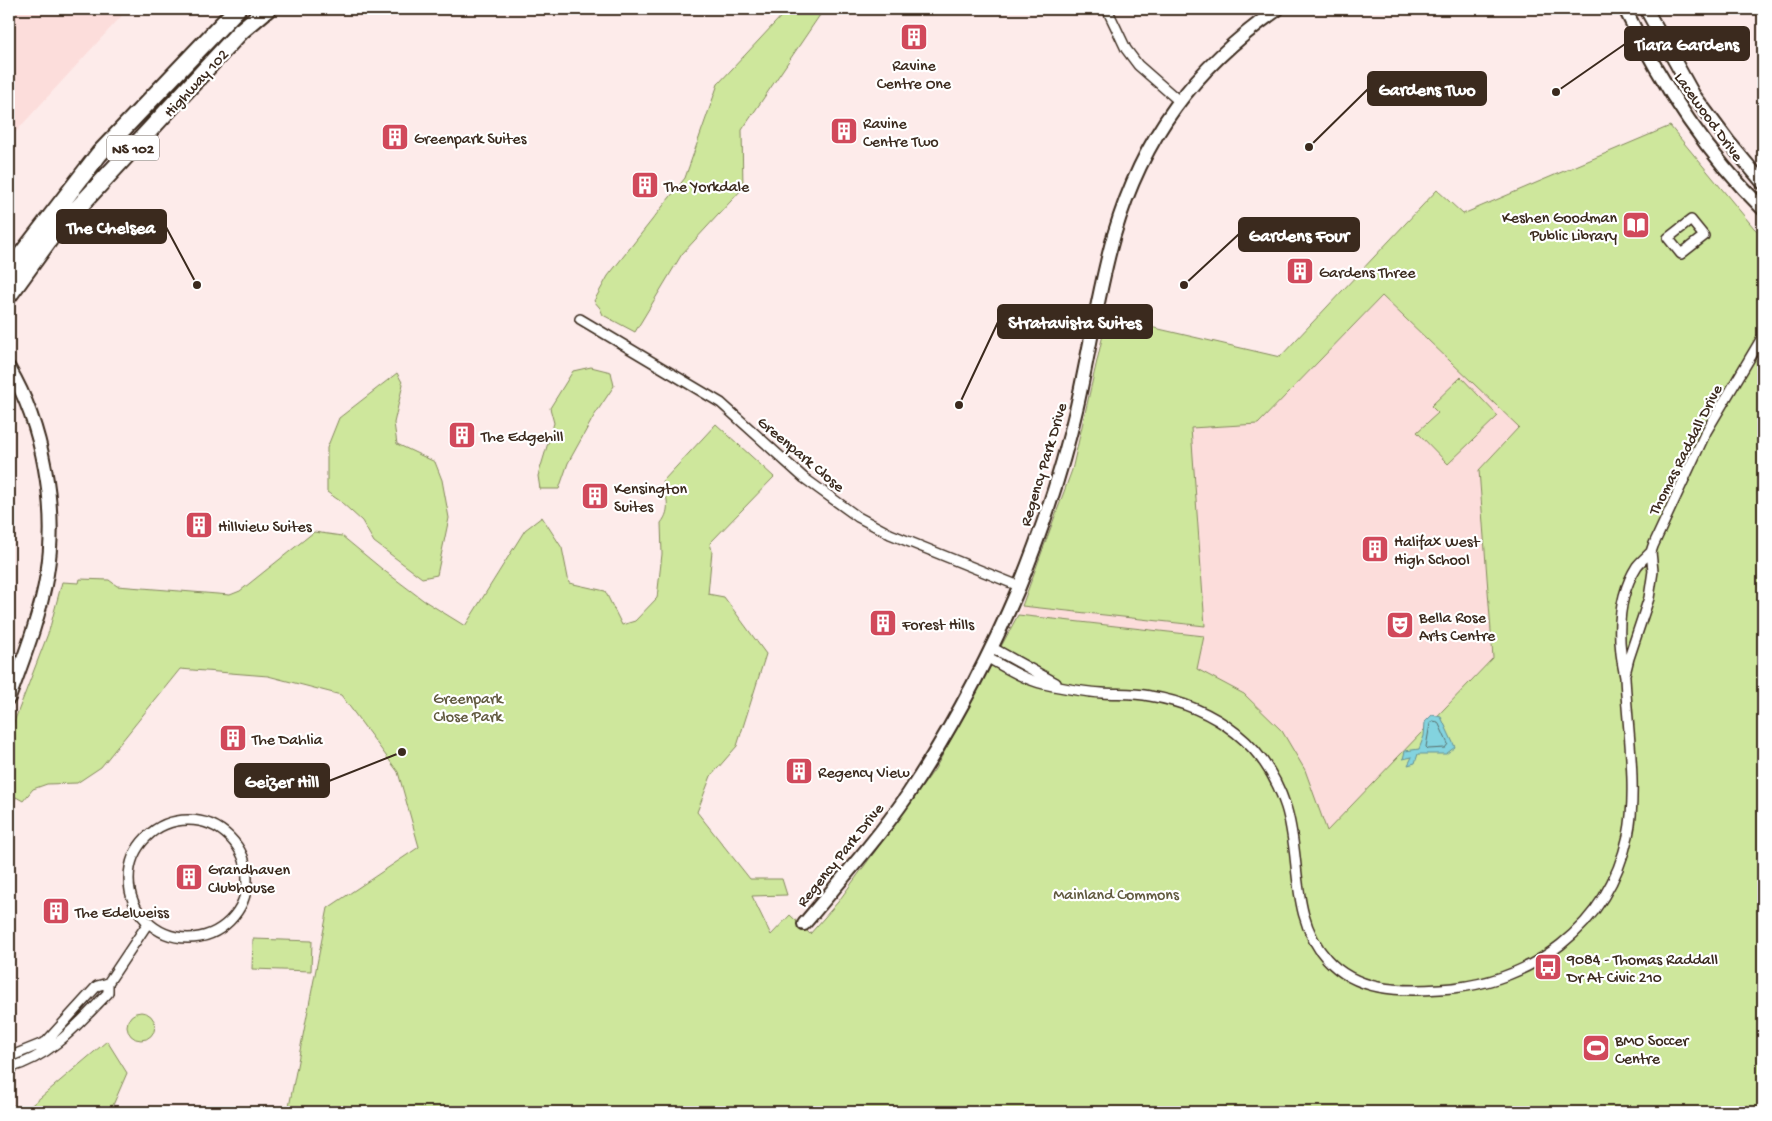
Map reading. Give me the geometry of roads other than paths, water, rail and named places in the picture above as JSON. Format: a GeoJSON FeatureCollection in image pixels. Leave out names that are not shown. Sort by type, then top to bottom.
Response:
{"type":"FeatureCollection","features":[{"type":"Feature","properties":{"kind":"highway","name":"Highway 102"},"geometry":{"type":"LineString","coordinates":[[9,271],[98,154],[238,9]]}},
{"type":"Feature","properties":{"kind":"highway","name":"Highway 102"},"geometry":{"type":"LineString","coordinates":[[9,295],[51,237],[235,38],[267,9]]}},
{"type":"Feature","properties":{"kind":"street"},"geometry":{"type":"LineString","coordinates":[[1107,9],[1126,49],[1138,65],[1179,101]]}},
{"type":"Feature","properties":{"kind":"street","name":"Regency Park Drive"},"geometry":{"type":"LineString","coordinates":[[804,924],[856,862],[905,798],[953,721],[989,652],[1019,586],[1055,487],[1077,407],[1114,237],[1126,200],[1145,154],[1179,101],[1207,68],[1235,41],[1278,9]]}},
{"type":"Feature","properties":{"kind":"street","name":"Lacewood Drive"},"geometry":{"type":"LineString","coordinates":[[1626,9],[1637,34],[1678,103],[1713,153],[1763,209]]}},
{"type":"Feature","properties":{"kind":"street","name":"Lacewood Drive"},"geometry":{"type":"LineString","coordinates":[[1646,9],[1693,94],[1763,184]]}},
{"type":"Feature","properties":{"kind":"street","name":"Greenpark Close"},"geometry":{"type":"LineString","coordinates":[[580,319],[721,403],[804,478],[858,517],[890,534],[1019,586]]}},
{"type":"Feature","properties":{"kind":"street","name":"Thomas Raddall Drive"},"geometry":{"type":"LineString","coordinates":[[989,652],[1062,687],[1080,691],[1148,695],[1175,701],[1208,714],[1249,744],[1276,782],[1286,808],[1300,901],[1314,942],[1339,971],[1353,980],[1373,986],[1408,991],[1450,989],[1499,979],[1517,972],[1538,962],[1574,932],[1594,909],[1607,889],[1619,864],[1628,835],[1632,800],[1625,677],[1620,658],[1621,610],[1629,584],[1638,565],[1651,552],[1706,432],[1763,336]]}},
{"type":"Feature","properties":{"kind":"street"},"geometry":{"type":"LineString","coordinates":[[9,368],[21,392],[38,438],[50,506],[48,572],[36,624],[9,698]]}},
{"type":"Feature","properties":{"kind":"street","name":"Thomas Raddall Drive"},"geometry":{"type":"LineString","coordinates":[[1625,677],[1629,658],[1650,598],[1651,552]]}},
{"type":"Feature","properties":{"kind":"street"},"geometry":{"type":"LineString","coordinates":[[195,819],[214,824],[230,835],[241,851],[248,869],[247,890],[240,908],[228,924],[210,934],[190,938],[170,936],[148,923],[139,912],[131,895],[129,876],[133,857],[143,840],[158,827],[176,820],[195,819]]}},
{"type":"Feature","properties":{"kind":"street"},"geometry":{"type":"LineString","coordinates":[[9,1068],[42,1055],[73,1031],[108,993],[108,983],[148,923]]}},
{"type":"Feature","properties":{"kind":"street"},"geometry":{"type":"LineString","coordinates":[[9,1057],[46,1042],[97,986],[108,983]]}},
{"type":"Feature","properties":{"kind":"water"},"geometry":{"type":"Polygon","coordinates":[[[1432,715],[1441,717],[1455,747],[1446,754],[1418,754],[1415,763],[1408,765],[1412,757],[1403,759],[1405,751],[1419,749],[1424,736],[1425,722],[1432,715]]]}},
{"type":"Feature","properties":{"kind":"place","name":"Ravine Centre One"},"geometry":{"type":"Point","coordinates":[914,37]}},
{"type":"Feature","properties":{"kind":"place","name":"Tiara Gardens"},"geometry":{"type":"Point","coordinates":[1556,92]}},
{"type":"Feature","properties":{"kind":"place","name":"Ravine Centre Two"},"geometry":{"type":"Point","coordinates":[844,131]}},
{"type":"Feature","properties":{"kind":"place","name":"Greenpark Suites"},"geometry":{"type":"Point","coordinates":[395,137]}},
{"type":"Feature","properties":{"kind":"place","name":"Gardens Two"},"geometry":{"type":"Point","coordinates":[1309,147]}},
{"type":"Feature","properties":{"kind":"place","name":"The Yorkdale"},"geometry":{"type":"Point","coordinates":[645,185]}},
{"type":"Feature","properties":{"kind":"place","name":"Keshen Goodman Public Library"},"geometry":{"type":"Point","coordinates":[1636,225]}},
{"type":"Feature","properties":{"kind":"place","name":"Gardens Three"},"geometry":{"type":"Point","coordinates":[1300,271]}},
{"type":"Feature","properties":{"kind":"place","name":"The Chelsea"},"geometry":{"type":"Point","coordinates":[197,285]}},
{"type":"Feature","properties":{"kind":"place","name":"Gardens Four"},"geometry":{"type":"Point","coordinates":[1184,285]}},
{"type":"Feature","properties":{"kind":"place","name":"Stratavista Suites"},"geometry":{"type":"Point","coordinates":[959,405]}},
{"type":"Feature","properties":{"kind":"place","name":"The Edgehill"},"geometry":{"type":"Point","coordinates":[462,435]}},
{"type":"Feature","properties":{"kind":"place","name":"Kensington Suites"},"geometry":{"type":"Point","coordinates":[595,496]}},
{"type":"Feature","properties":{"kind":"place","name":"Hillview Suites"},"geometry":{"type":"Point","coordinates":[199,525]}},
{"type":"Feature","properties":{"kind":"place","name":"Halifax West High School"},"geometry":{"type":"Point","coordinates":[1375,549]}},
{"type":"Feature","properties":{"kind":"place","name":"Forest Hills"},"geometry":{"type":"Point","coordinates":[883,623]}},
{"type":"Feature","properties":{"kind":"place","name":"Bella Rose Arts Centre"},"geometry":{"type":"Point","coordinates":[1400,625]}},
{"type":"Feature","properties":{"kind":"place","name":"The Dahlia"},"geometry":{"type":"Point","coordinates":[233,738]}},
{"type":"Feature","properties":{"kind":"place","name":"Geizer Hill"},"geometry":{"type":"Point","coordinates":[402,752]}},
{"type":"Feature","properties":{"kind":"place","name":"Regency View"},"geometry":{"type":"Point","coordinates":[799,771]}},
{"type":"Feature","properties":{"kind":"place","name":"Grandhaven Clubhouse"},"geometry":{"type":"Point","coordinates":[189,877]}},
{"type":"Feature","properties":{"kind":"place","name":"The Edelweiss"},"geometry":{"type":"Point","coordinates":[56,911]}},
{"type":"Feature","properties":{"kind":"place","name":"9084 - Thomas Raddall Dr At Civic 210"},"geometry":{"type":"Point","coordinates":[1548,967]}},
{"type":"Feature","properties":{"kind":"place","name":"BMO Soccer Centre"},"geometry":{"type":"Point","coordinates":[1596,1048]}},
{"type":"Feature","properties":{"kind":"park label","name":"Greenpark Close Park"},"geometry":{"type":"Point","coordinates":[468,706]}},
{"type":"Feature","properties":{"kind":"park label","name":"Mainland Commons"},"geometry":{"type":"Point","coordinates":[1116,893]}}]}
